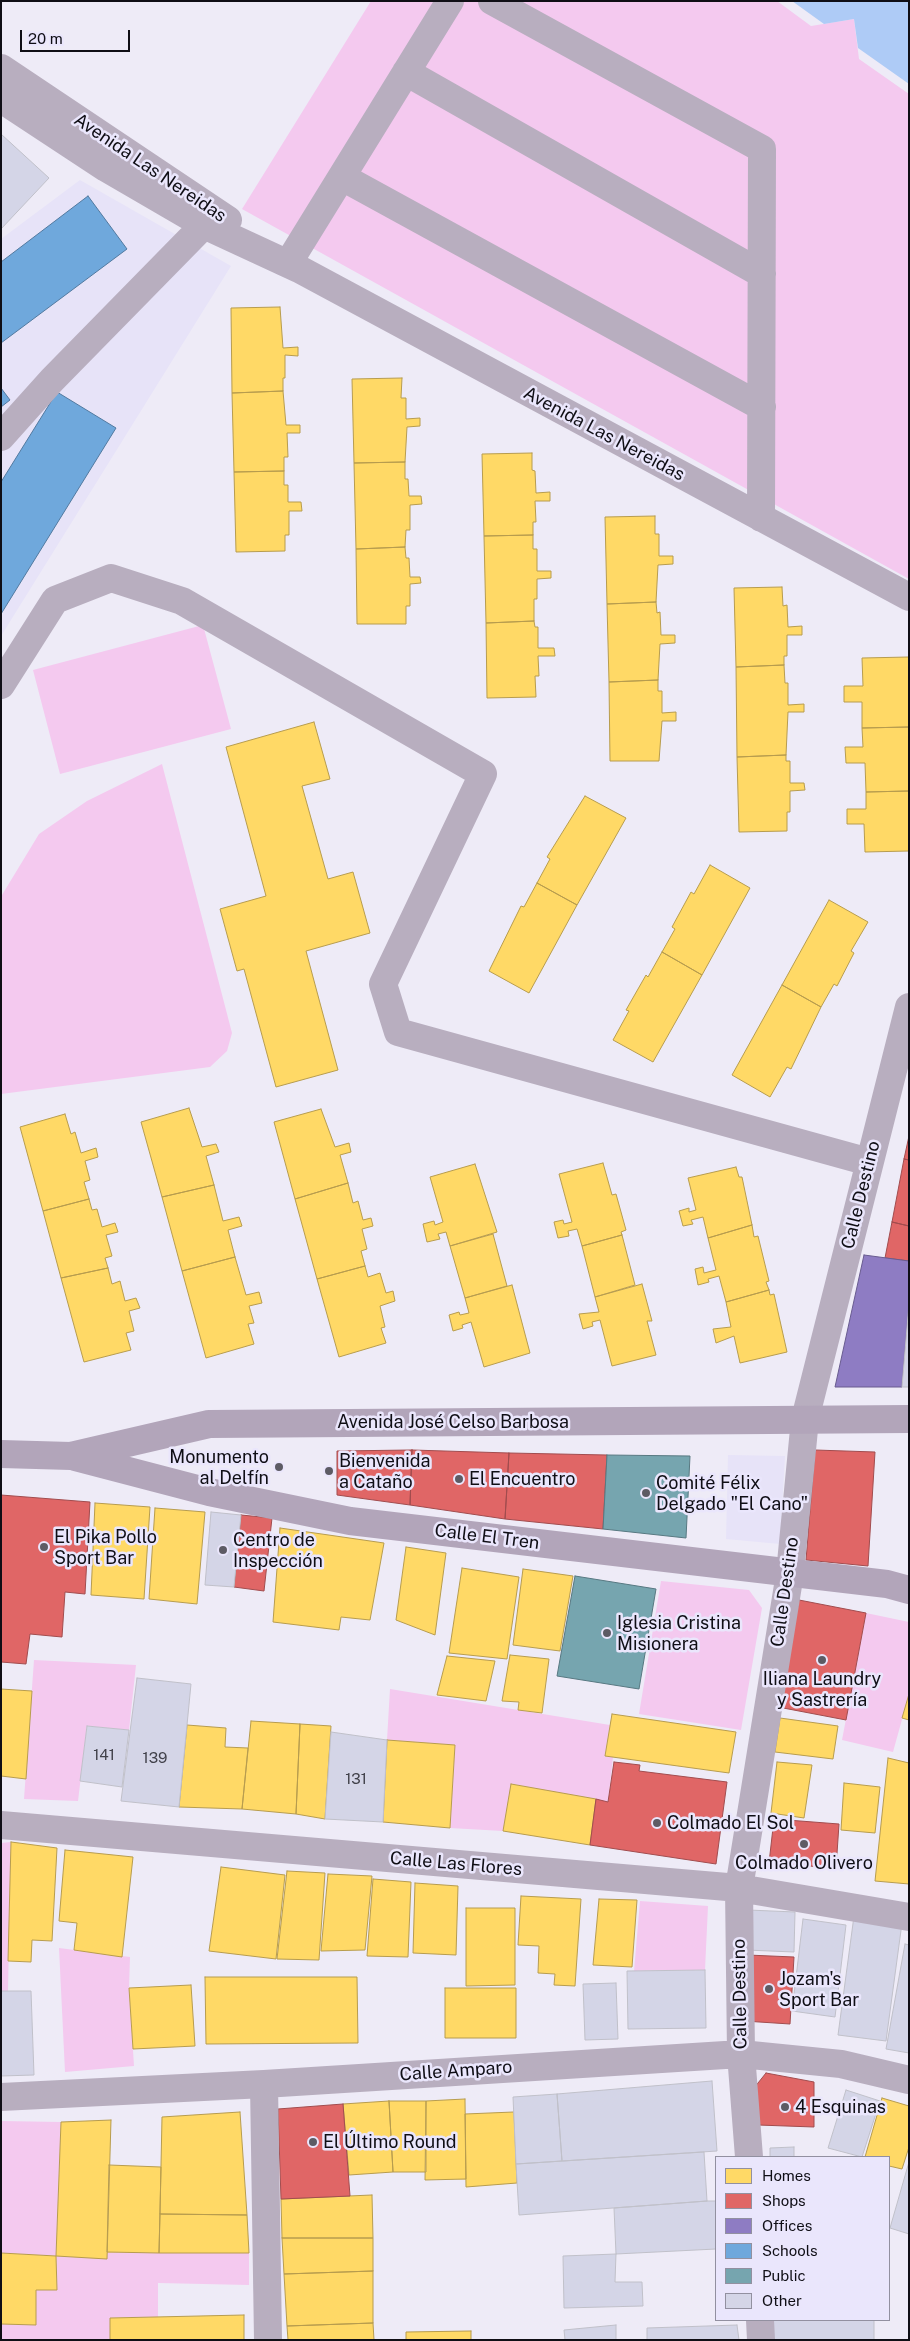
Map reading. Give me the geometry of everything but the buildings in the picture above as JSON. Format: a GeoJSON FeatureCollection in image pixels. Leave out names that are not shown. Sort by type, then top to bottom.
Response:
{"type":"FeatureCollection","features":[{"type":"Feature","properties":{"kind":"main road","name":"Avenida José Celso Barbosa"},"geometry":{"type":"LineString","coordinates":[[1,1454],[71,1456],[209,1424],[909,1419]]}},
{"type":"Feature","properties":{"kind":"main road","name":"Calle El Tren"},"geometry":{"type":"LineString","coordinates":[[71,1456],[209,1492],[350,1521],[887,1584],[909,1590]]}},
{"type":"Feature","properties":{"kind":"street"},"geometry":{"type":"LineString","coordinates":[[294,266],[342,177],[450,1]]}},
{"type":"Feature","properties":{"kind":"street"},"geometry":{"type":"LineString","coordinates":[[492,1],[762,149],[762,518]]}},
{"type":"Feature","properties":{"kind":"street","name":"Avenida Las Nereidas"},"geometry":{"type":"LineString","coordinates":[[1,68],[294,266]]}},
{"type":"Feature","properties":{"kind":"street"},"geometry":{"type":"LineString","coordinates":[[406,72],[762,274]]}},
{"type":"Feature","properties":{"kind":"street","name":"Avenida Las Nereidas"},"geometry":{"type":"LineString","coordinates":[[1,99],[106,168],[204,226],[294,266],[909,597]]}},
{"type":"Feature","properties":{"kind":"street"},"geometry":{"type":"LineString","coordinates":[[342,177],[762,406]]}},
{"type":"Feature","properties":{"kind":"street"},"geometry":{"type":"LineString","coordinates":[[1,437],[52,380],[204,226]]}},
{"type":"Feature","properties":{"kind":"street"},"geometry":{"type":"LineString","coordinates":[[1,686],[55,600],[110,578],[182,601],[483,774],[383,984],[398,1032],[869,1162]]}},
{"type":"Feature","properties":{"kind":"street","name":"Calle Destino"},"geometry":{"type":"LineString","coordinates":[[749,2156],[741,2054],[739,1888],[790,1573],[805,1420],[909,1008]]}},
{"type":"Feature","properties":{"kind":"street","name":"Calle Las Flores"},"geometry":{"type":"LineString","coordinates":[[1,1825],[739,1888],[909,1917]]}},
{"type":"Feature","properties":{"kind":"street","name":"Calle Amparo"},"geometry":{"type":"LineString","coordinates":[[1,2097],[264,2084],[741,2054],[841,2064],[909,2080]]}},
{"type":"Feature","properties":{"kind":"street"},"geometry":{"type":"LineString","coordinates":[[264,2084],[268,2340]]}},
{"type":"Feature","properties":{"kind":"street"},"geometry":{"type":"LineString","coordinates":[[760,2321],[761,2340]]}},
{"type":"Feature","properties":{"kind":"shaded area"},"geometry":{"type":"Polygon","coordinates":[[[371,1],[777,1],[811,26],[854,19],[859,59],[909,94],[909,579],[242,209],[371,1]]]}},
{"type":"Feature","properties":{"kind":"shaded area"},"geometry":{"type":"Polygon","coordinates":[[[80,180],[231,266],[1,636],[1,239],[80,180]]]}},
{"type":"Feature","properties":{"kind":"shaded area"},"geometry":{"type":"Polygon","coordinates":[[[203,625],[231,729],[60,774],[33,670],[203,625]]]}},
{"type":"Feature","properties":{"kind":"shaded area"},"geometry":{"type":"Polygon","coordinates":[[[162,764],[232,1033],[227,1051],[210,1067],[1,1094],[2,895],[39,834],[87,801],[162,764]]]}},
{"type":"Feature","properties":{"kind":"shaded area"},"geometry":{"type":"Polygon","coordinates":[[[728,1455],[785,1456],[780,1544],[726,1539],[728,1455]]]}},
{"type":"Feature","properties":{"kind":"shaded area"},"geometry":{"type":"Polygon","coordinates":[[[661,1581],[749,1590],[762,1608],[741,1730],[639,1714],[661,1581]]]}},
{"type":"Feature","properties":{"kind":"shaded area"},"geometry":{"type":"Polygon","coordinates":[[[866,1613],[909,1622],[909,1694],[893,1752],[842,1740],[866,1613]]]}},
{"type":"Feature","properties":{"kind":"shaded area"},"geometry":{"type":"Polygon","coordinates":[[[34,1660],[136,1665],[129,1730],[87,1726],[78,1801],[24,1799],[34,1660]]]}},
{"type":"Feature","properties":{"kind":"shaded area"},"geometry":{"type":"Polygon","coordinates":[[[390,1689],[610,1725],[605,1756],[613,1757],[608,1802],[512,1784],[503,1831],[450,1828],[455,1745],[387,1740],[390,1689]]]}},
{"type":"Feature","properties":{"kind":"shaded area"},"geometry":{"type":"Polygon","coordinates":[[[11,1842],[8,1991],[1,1991],[1,1843],[11,1842]]]}},
{"type":"Feature","properties":{"kind":"shaded area"},"geometry":{"type":"Polygon","coordinates":[[[640,1901],[708,1906],[705,1970],[634,1971],[640,1901]]]}},
{"type":"Feature","properties":{"kind":"shaded area"},"geometry":{"type":"Polygon","coordinates":[[[59,1948],[130,1957],[129,1988],[134,2066],[65,2072],[59,1948]]]}},
{"type":"Feature","properties":{"kind":"shaded area"},"geometry":{"type":"Polygon","coordinates":[[[1,2121],[61,2122],[56,2256],[1,2253],[1,2121]]]}},
{"type":"Feature","properties":{"kind":"shaded area"},"geometry":{"type":"Polygon","coordinates":[[[107,2252],[249,2253],[249,2285],[158,2283],[158,2317],[110,2318],[110,2340],[1,2340],[1,2324],[36,2325],[36,2290],[57,2290],[56,2256],[107,2252]]]}},
{"type":"Feature","properties":{"kind":"water"},"geometry":{"type":"Polygon","coordinates":[[[792,1],[909,1],[909,84],[858,48],[854,19],[824,24],[792,1]]]}},
{"type":"Feature","properties":{"kind":"place","name":"Monumento al Delfín"},"geometry":{"type":"Point","coordinates":[279,1467]}},
{"type":"Feature","properties":{"kind":"place","name":"Bienvenida a Cataño"},"geometry":{"type":"Point","coordinates":[329,1471]}},
{"type":"Feature","properties":{"kind":"place","name":"El Encuentro"},"geometry":{"type":"Point","coordinates":[459,1479]}},
{"type":"Feature","properties":{"kind":"place","name":"Comité Félix Delgado \"El Cano\""},"geometry":{"type":"Point","coordinates":[646,1493]}},
{"type":"Feature","properties":{"kind":"place","name":"El Pika Pollo Sport Bar"},"geometry":{"type":"Point","coordinates":[44,1547]}},
{"type":"Feature","properties":{"kind":"place","name":"Centro de Inspección"},"geometry":{"type":"Point","coordinates":[223,1550]}},
{"type":"Feature","properties":{"kind":"place","name":"Iglesia Cristina Misionera"},"geometry":{"type":"Point","coordinates":[607,1633]}},
{"type":"Feature","properties":{"kind":"place","name":"Iliana Laundry y Sastrería"},"geometry":{"type":"Point","coordinates":[822,1660]}},
{"type":"Feature","properties":{"kind":"place","name":"Colmado El Sol"},"geometry":{"type":"Point","coordinates":[657,1823]}},
{"type":"Feature","properties":{"kind":"place","name":"Colmado Olivero"},"geometry":{"type":"Point","coordinates":[804,1844]}},
{"type":"Feature","properties":{"kind":"place","name":"Jozam's Sport Bar"},"geometry":{"type":"Point","coordinates":[769,1989]}},
{"type":"Feature","properties":{"kind":"place","name":"4 Esquinas"},"geometry":{"type":"Point","coordinates":[785,2107]}},
{"type":"Feature","properties":{"kind":"place","name":"El Último Round"},"geometry":{"type":"Point","coordinates":[313,2142]}}]}
